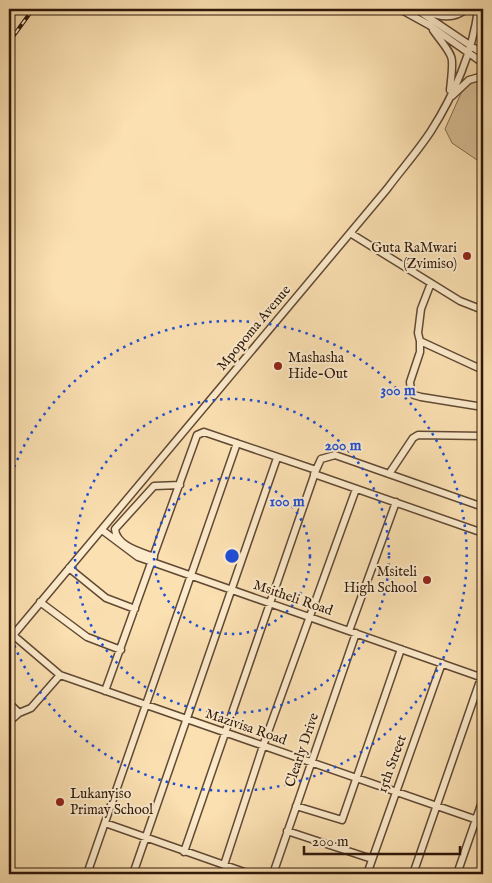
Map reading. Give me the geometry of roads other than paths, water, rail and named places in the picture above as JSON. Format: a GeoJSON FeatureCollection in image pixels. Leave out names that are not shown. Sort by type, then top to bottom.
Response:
{"type":"FeatureCollection","features":[{"type":"Feature","properties":{"kind":"street"},"geometry":{"type":"LineString","coordinates":[[400,9],[429,25],[483,63]]}},
{"type":"Feature","properties":{"kind":"street"},"geometry":{"type":"LineString","coordinates":[[418,9],[443,17],[462,12],[466,9]]}},
{"type":"Feature","properties":{"kind":"street"},"geometry":{"type":"LineString","coordinates":[[418,9],[483,54]]}},
{"type":"Feature","properties":{"kind":"street","name":"Mpopoma Avenue"},"geometry":{"type":"LineString","coordinates":[[11,638],[350,233],[430,132],[449,99],[468,52],[478,9]]}},
{"type":"Feature","properties":{"kind":"street"},"geometry":{"type":"LineString","coordinates":[[429,25],[451,53],[454,61],[449,99]]}},
{"type":"Feature","properties":{"kind":"street"},"geometry":{"type":"LineString","coordinates":[[449,99],[469,80],[483,76]]}},
{"type":"Feature","properties":{"kind":"street"},"geometry":{"type":"LineString","coordinates":[[350,233],[460,301],[483,310]]}},
{"type":"Feature","properties":{"kind":"street"},"geometry":{"type":"LineString","coordinates":[[431,283],[419,320],[420,352],[410,382],[411,390],[414,395],[483,407]]}},
{"type":"Feature","properties":{"kind":"street"},"geometry":{"type":"LineString","coordinates":[[420,341],[483,370]]}},
{"type":"Feature","properties":{"kind":"street"},"geometry":{"type":"LineString","coordinates":[[105,691],[197,435],[204,432],[315,472],[356,489],[483,533]]}},
{"type":"Feature","properties":{"kind":"street"},"geometry":{"type":"LineString","coordinates":[[390,474],[413,438],[418,435],[483,436]]}},
{"type":"Feature","properties":{"kind":"street"},"geometry":{"type":"LineString","coordinates":[[88,874],[237,443]]}},
{"type":"Feature","properties":{"kind":"street"},"geometry":{"type":"LineString","coordinates":[[184,852],[321,459],[335,455],[483,507]]}},
{"type":"Feature","properties":{"kind":"street"},"geometry":{"type":"LineString","coordinates":[[133,874],[230,589],[277,458]]}},
{"type":"Feature","properties":{"kind":"street"},"geometry":{"type":"LineString","coordinates":[[153,560],[130,547],[116,536],[115,529],[154,486],[180,485]]}},
{"type":"Feature","properties":{"kind":"street"},"geometry":{"type":"LineString","coordinates":[[224,865],[263,746],[356,489]]}},
{"type":"Feature","properties":{"kind":"street"},"geometry":{"type":"LineString","coordinates":[[349,631],[396,502]]}},
{"type":"Feature","properties":{"kind":"street","name":"Msitheli Road"},"geometry":{"type":"LineString","coordinates":[[102,530],[130,553],[482,678]]}},
{"type":"Feature","properties":{"kind":"street"},"geometry":{"type":"LineString","coordinates":[[69,568],[106,598],[136,609]]}},
{"type":"Feature","properties":{"kind":"street"},"geometry":{"type":"LineString","coordinates":[[40,602],[88,637],[121,650]]}},
{"type":"Feature","properties":{"kind":"street","name":"Clearly Drive"},"geometry":{"type":"LineString","coordinates":[[273,874],[356,634]]}},
{"type":"Feature","properties":{"kind":"street","name":"Mazivisa Road"},"geometry":{"type":"LineString","coordinates":[[11,638],[60,676],[483,822]]}},
{"type":"Feature","properties":{"kind":"street"},"geometry":{"type":"LineString","coordinates":[[296,806],[342,820],[401,649]]}},
{"type":"Feature","properties":{"kind":"street","name":"15th Street"},"geometry":{"type":"LineString","coordinates":[[367,874],[442,663]]}},
{"type":"Feature","properties":{"kind":"street"},"geometry":{"type":"LineString","coordinates":[[9,722],[19,713],[31,708],[60,676]]}},
{"type":"Feature","properties":{"kind":"street"},"geometry":{"type":"LineString","coordinates":[[413,874],[482,678]]}},
{"type":"Feature","properties":{"kind":"street"},"geometry":{"type":"LineString","coordinates":[[9,703],[19,713]]}},
{"type":"Feature","properties":{"kind":"street"},"geometry":{"type":"LineString","coordinates":[[457,874],[483,799]]}},
{"type":"Feature","properties":{"kind":"street"},"geometry":{"type":"LineString","coordinates":[[105,823],[250,874]]}},
{"type":"Feature","properties":{"kind":"street"},"geometry":{"type":"LineString","coordinates":[[287,831],[372,859]]}},
{"type":"Feature","properties":{"kind":"railway"},"geometry":{"type":"LineString","coordinates":[[9,42],[33,9]]}},
{"type":"Feature","properties":{"kind":"place","name":"Guta RaMwari (Zvimiso)"},"geometry":{"type":"Point","coordinates":[467,256]}},
{"type":"Feature","properties":{"kind":"place","name":"Mashasha Hide-Out"},"geometry":{"type":"Point","coordinates":[278,366]}},
{"type":"Feature","properties":{"kind":"place","name":"Msiteli High School"},"geometry":{"type":"Point","coordinates":[427,580]}},
{"type":"Feature","properties":{"kind":"place","name":"Lukanyiso Primay School"},"geometry":{"type":"Point","coordinates":[60,802]}}]}
